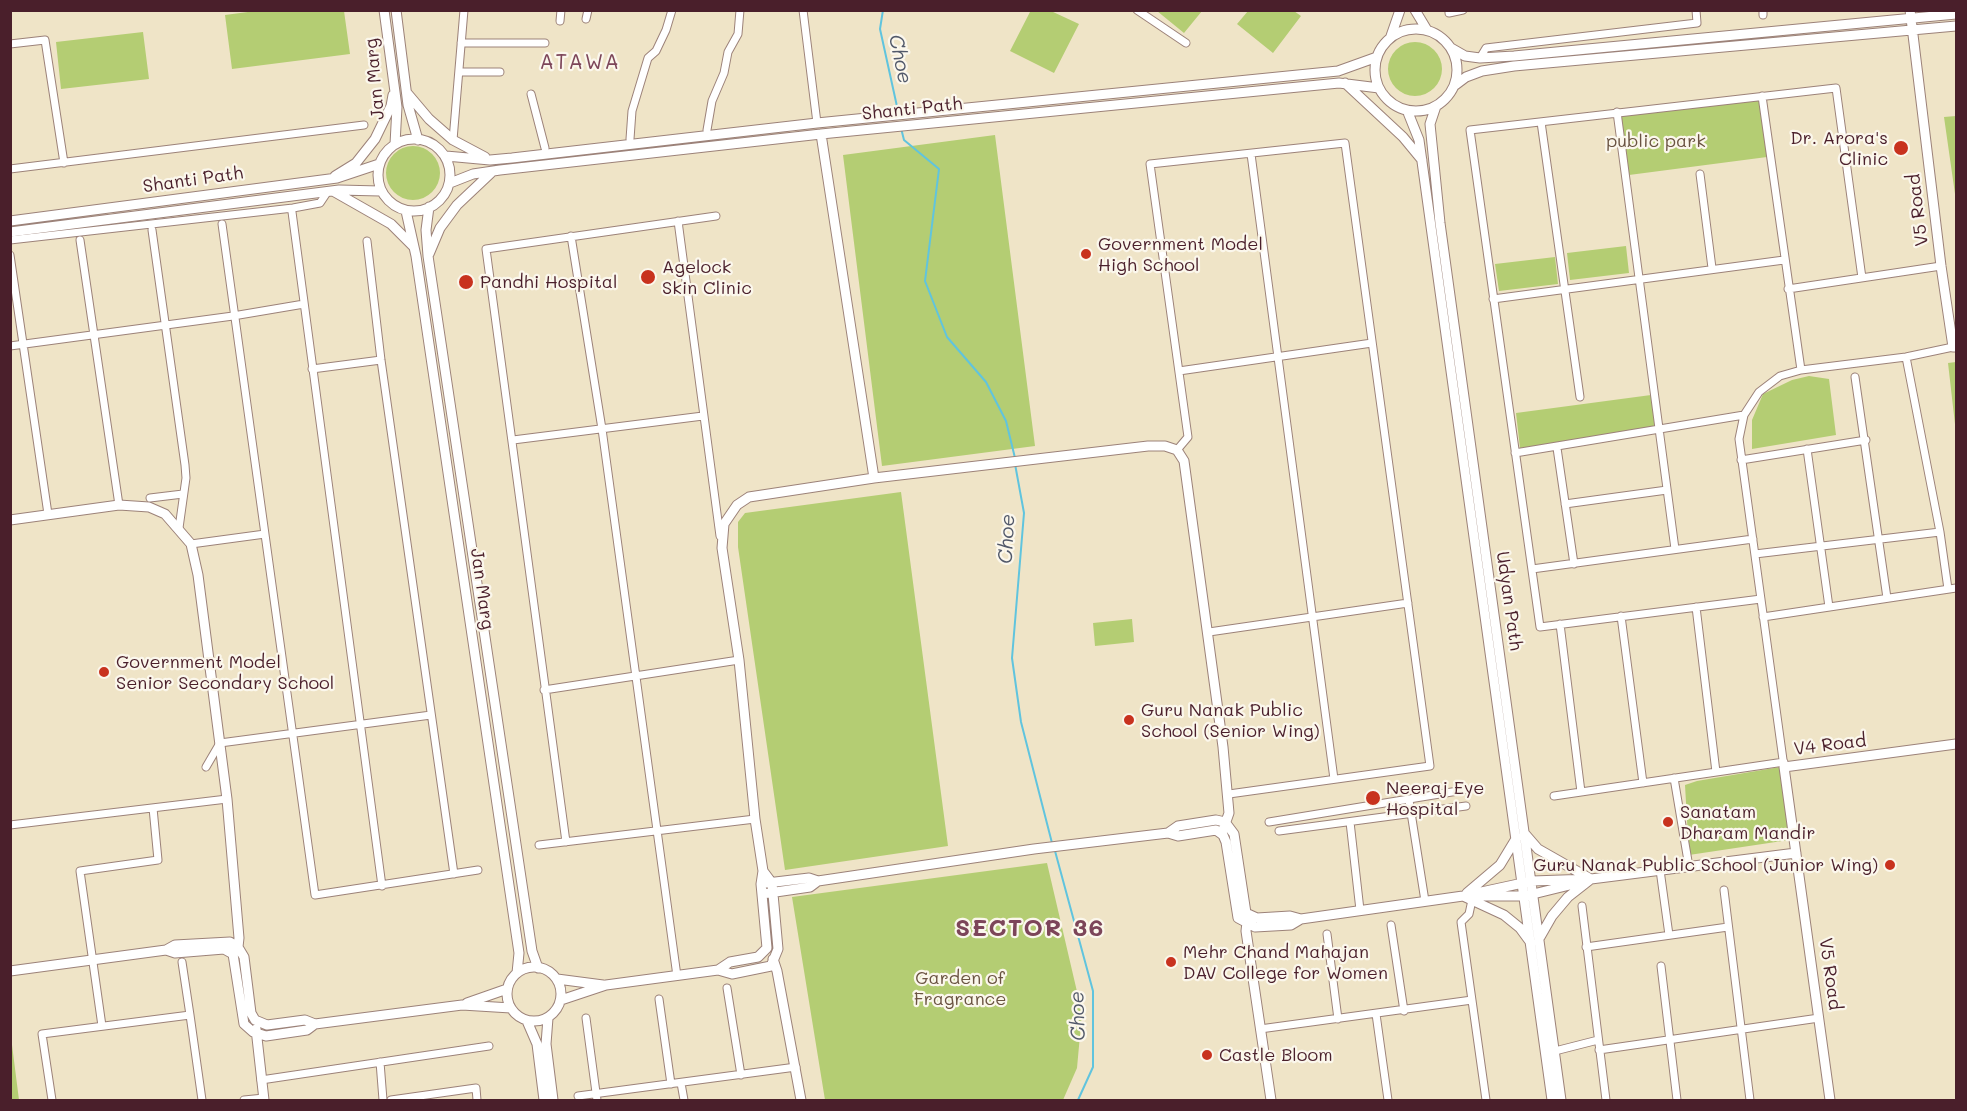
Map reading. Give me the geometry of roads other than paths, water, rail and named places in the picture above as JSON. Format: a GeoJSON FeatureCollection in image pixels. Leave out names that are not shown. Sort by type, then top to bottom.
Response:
{"type":"FeatureCollection","features":[{"type":"Feature","properties":{"kind":"main road","name":"Jan Marg"},"geometry":{"type":"LineString","coordinates":[[384,10],[394,88],[395,144]]}},
{"type":"Feature","properties":{"kind":"main road","name":"Jan Marg"},"geometry":{"type":"LineString","coordinates":[[396,10],[407,93],[418,140]]}},
{"type":"Feature","properties":{"kind":"main road"},"geometry":{"type":"LineString","coordinates":[[1400,10],[1390,38],[1377,57],[1375,71],[1379,88],[1389,102],[1407,110],[1416,111],[1436,106],[1454,86],[1466,77],[1482,71],[1514,66],[1956,26]]}},
{"type":"Feature","properties":{"kind":"main road"},"geometry":{"type":"LineString","coordinates":[[1415,10],[1427,30],[1451,48],[1465,56],[1480,58],[1911,14],[1931,16],[1956,14]]}},
{"type":"Feature","properties":{"kind":"main road","name":"V5 Road"},"geometry":{"type":"LineString","coordinates":[[1911,14],[1941,266],[1955,347]]}},
{"type":"Feature","properties":{"kind":"main road"},"geometry":{"type":"LineString","coordinates":[[1390,38],[1400,32],[1427,30]]}},
{"type":"Feature","properties":{"kind":"main road"},"geometry":{"type":"LineString","coordinates":[[1451,48],[1457,69],[1454,86]]}},
{"type":"Feature","properties":{"kind":"main road","name":"Shanti Path"},"geometry":{"type":"LineString","coordinates":[[446,156],[490,160],[817,123],[1338,71],[1377,57]]}},
{"type":"Feature","properties":{"kind":"main road"},"geometry":{"type":"LineString","coordinates":[[1345,83],[1403,137],[1422,160]]}},
{"type":"Feature","properties":{"kind":"main road","name":"Shanti Path"},"geometry":{"type":"LineString","coordinates":[[450,183],[473,174],[493,171],[821,134],[1345,83],[1379,88]]}},
{"type":"Feature","properties":{"kind":"main road"},"geometry":{"type":"LineString","coordinates":[[330,178],[356,163],[375,138],[391,106],[394,88]]}},
{"type":"Feature","properties":{"kind":"main road"},"geometry":{"type":"LineString","coordinates":[[407,93],[453,140],[490,160]]}},
{"type":"Feature","properties":{"kind":"main road","name":"Udyan Path"},"geometry":{"type":"LineString","coordinates":[[1436,106],[1430,124],[1440,223],[1527,882],[1561,1101]]}},
{"type":"Feature","properties":{"kind":"main road","name":"Udyan Path"},"geometry":{"type":"LineString","coordinates":[[1407,110],[1419,140],[1521,836]]}},
{"type":"Feature","properties":{"kind":"main road"},"geometry":{"type":"LineString","coordinates":[[821,134],[874,478]]}},
{"type":"Feature","properties":{"kind":"main road"},"geometry":{"type":"LineString","coordinates":[[403,140],[418,140],[435,146],[446,156],[450,183],[444,194],[429,207],[406,211],[386,199],[380,191],[376,176],[379,164],[385,152],[395,144],[403,140]]}},
{"type":"Feature","properties":{"kind":"main road","name":"Shanti Path"},"geometry":{"type":"LineString","coordinates":[[10,221],[356,174],[379,164]]}},
{"type":"Feature","properties":{"kind":"main road"},"geometry":{"type":"LineString","coordinates":[[428,256],[440,228],[457,205],[493,171]]}},
{"type":"Feature","properties":{"kind":"main road","name":"Shanti Path"},"geometry":{"type":"LineString","coordinates":[[10,232],[331,191],[365,188],[380,191]]}},
{"type":"Feature","properties":{"kind":"main road"},"geometry":{"type":"LineString","coordinates":[[331,191],[391,224],[413,246]]}},
{"type":"Feature","properties":{"kind":"main road","name":"Jan Marg"},"geometry":{"type":"LineString","coordinates":[[429,207],[426,230],[428,256],[531,951],[538,968]]}},
{"type":"Feature","properties":{"kind":"main road","name":"Jan Marg"},"geometry":{"type":"LineString","coordinates":[[406,211],[518,942],[517,973]]}},
{"type":"Feature","properties":{"kind":"main road"},"geometry":{"type":"LineString","coordinates":[[801,1101],[774,962],[766,950],[761,889],[763,871],[755,819],[740,660],[722,548],[724,524],[737,505],[749,497],[874,478],[1148,446],[1166,446],[1177,450],[1184,461],[1209,632],[1229,794],[1229,813],[1222,833]]}},
{"type":"Feature","properties":{"kind":"main road"},"geometry":{"type":"LineString","coordinates":[[10,520],[120,505],[149,507],[165,514],[191,544],[198,575],[227,799],[236,951],[244,1024],[256,1034],[266,1036],[307,1030],[315,1024]]}},
{"type":"Feature","properties":{"kind":"main road","name":"V4 Road"},"geometry":{"type":"LineString","coordinates":[[1796,853],[1784,765],[1956,744]]}},
{"type":"Feature","properties":{"kind":"main road"},"geometry":{"type":"LineString","coordinates":[[761,889],[810,886],[818,881],[1168,832],[1178,826],[1216,820],[1226,823],[1234,834],[1248,920],[1260,1029],[1271,1101]]}},
{"type":"Feature","properties":{"kind":"main road"},"geometry":{"type":"LineString","coordinates":[[1168,832],[1178,836],[1216,830],[1222,833],[1226,842],[1235,911],[1238,918],[1248,920],[1290,916],[1302,919],[1425,901],[1529,895],[1591,879]]}},
{"type":"Feature","properties":{"kind":"main road"},"geometry":{"type":"LineString","coordinates":[[1468,898],[1500,865],[1521,836],[1556,861],[1591,879]]}},
{"type":"Feature","properties":{"kind":"main road"},"geometry":{"type":"LineString","coordinates":[[1468,898],[1527,882],[1591,879],[1796,853]]}},
{"type":"Feature","properties":{"kind":"main road","name":"V5 Road"},"geometry":{"type":"LineString","coordinates":[[1796,853],[1830,1101]]}},
{"type":"Feature","properties":{"kind":"main road"},"geometry":{"type":"LineString","coordinates":[[561,1000],[606,985],[718,970],[732,974],[766,969],[774,962],[778,949],[773,887],[763,871]]}},
{"type":"Feature","properties":{"kind":"main road"},"geometry":{"type":"LineString","coordinates":[[1468,898],[1504,915],[1536,941],[1568,897],[1591,879]]}},
{"type":"Feature","properties":{"kind":"main road"},"geometry":{"type":"LineString","coordinates":[[10,971],[166,950],[175,945],[224,941],[244,957],[251,1013],[255,1020],[264,1099]]}},
{"type":"Feature","properties":{"kind":"main road","name":"Udyan Path"},"geometry":{"type":"LineString","coordinates":[[1536,941],[1552,1101]]}},
{"type":"Feature","properties":{"kind":"main road"},"geometry":{"type":"LineString","coordinates":[[718,970],[730,962],[758,957],[766,950]]}},
{"type":"Feature","properties":{"kind":"main road"},"geometry":{"type":"LineString","coordinates":[[462,1005],[507,989],[517,973],[530,967],[550,972],[561,989],[561,1000],[557,1010],[548,1018],[539,1022],[527,1021],[514,1014],[507,989]]}},
{"type":"Feature","properties":{"kind":"main road"},"geometry":{"type":"LineString","coordinates":[[557,980],[606,985]]}},
{"type":"Feature","properties":{"kind":"main road"},"geometry":{"type":"LineString","coordinates":[[255,1020],[267,1025],[305,1020],[315,1024],[462,1005],[511,1008]]}},
{"type":"Feature","properties":{"kind":"main road"},"geometry":{"type":"LineString","coordinates":[[548,1018],[546,1044],[553,1101]]}},
{"type":"Feature","properties":{"kind":"main road"},"geometry":{"type":"LineString","coordinates":[[527,1021],[537,1044],[544,1101]]}},
{"type":"Feature","properties":{"kind":"street"},"geometry":{"type":"LineString","coordinates":[[453,140],[464,10]]}},
{"type":"Feature","properties":{"kind":"street"},"geometry":{"type":"LineString","coordinates":[[560,21],[561,10]]}},
{"type":"Feature","properties":{"kind":"street"},"geometry":{"type":"LineString","coordinates":[[630,139],[632,111],[648,58],[656,51],[672,10]]}},
{"type":"Feature","properties":{"kind":"street"},"geometry":{"type":"LineString","coordinates":[[707,130],[712,101],[724,73],[728,52],[738,34],[740,10]]}},
{"type":"Feature","properties":{"kind":"street"},"geometry":{"type":"LineString","coordinates":[[802,10],[817,123]]}},
{"type":"Feature","properties":{"kind":"street"},"geometry":{"type":"LineString","coordinates":[[1137,10],[1186,43]]}},
{"type":"Feature","properties":{"kind":"street"},"geometry":{"type":"LineString","coordinates":[[1449,10],[1449,13],[1463,10]]}},
{"type":"Feature","properties":{"kind":"street"},"geometry":{"type":"LineString","coordinates":[[1480,58],[1486,48],[1697,23],[1696,10]]}},
{"type":"Feature","properties":{"kind":"street"},"geometry":{"type":"LineString","coordinates":[[1931,16],[1946,10]]}},
{"type":"Feature","properties":{"kind":"street"},"geometry":{"type":"LineString","coordinates":[[10,44],[45,40],[64,163]]}},
{"type":"Feature","properties":{"kind":"street"},"geometry":{"type":"LineString","coordinates":[[461,43],[545,42]]}},
{"type":"Feature","properties":{"kind":"street"},"geometry":{"type":"LineString","coordinates":[[459,72],[500,72]]}},
{"type":"Feature","properties":{"kind":"street"},"geometry":{"type":"LineString","coordinates":[[1761,599],[1540,627],[1470,130],[1836,88],[1862,278]]}},
{"type":"Feature","properties":{"kind":"street"},"geometry":{"type":"LineString","coordinates":[[531,94],[545,148]]}},
{"type":"Feature","properties":{"kind":"street"},"geometry":{"type":"LineString","coordinates":[[1762,96],[1801,370]]}},
{"type":"Feature","properties":{"kind":"street"},"geometry":{"type":"LineString","coordinates":[[1617,112],[1675,549]]}},
{"type":"Feature","properties":{"kind":"street"},"geometry":{"type":"LineString","coordinates":[[1541,122],[1580,397]]}},
{"type":"Feature","properties":{"kind":"street"},"geometry":{"type":"LineString","coordinates":[[10,169],[364,125]]}},
{"type":"Feature","properties":{"kind":"street"},"geometry":{"type":"LineString","coordinates":[[1177,450],[1188,437],[1150,164],[1345,143],[1430,766],[1229,794]]}},
{"type":"Feature","properties":{"kind":"street"},"geometry":{"type":"LineString","coordinates":[[1251,154],[1334,779]]}},
{"type":"Feature","properties":{"kind":"street"},"geometry":{"type":"LineString","coordinates":[[1700,174],[1712,268]]}},
{"type":"Feature","properties":{"kind":"street"},"geometry":{"type":"LineString","coordinates":[[10,240],[293,208],[320,203],[331,191]]}},
{"type":"Feature","properties":{"kind":"street"},"geometry":{"type":"LineString","coordinates":[[292,212],[382,886]]}},
{"type":"Feature","properties":{"kind":"street"},"geometry":{"type":"LineString","coordinates":[[566,842],[486,249],[716,216]]}},
{"type":"Feature","properties":{"kind":"street"},"geometry":{"type":"LineString","coordinates":[[678,221],[722,548]]}},
{"type":"Feature","properties":{"kind":"street"},"geometry":{"type":"LineString","coordinates":[[222,224],[315,895],[478,870]]}},
{"type":"Feature","properties":{"kind":"street"},"geometry":{"type":"LineString","coordinates":[[152,230],[185,465],[179,528]]}},
{"type":"Feature","properties":{"kind":"street"},"geometry":{"type":"LineString","coordinates":[[571,236],[603,429],[677,976]]}},
{"type":"Feature","properties":{"kind":"street"},"geometry":{"type":"LineString","coordinates":[[80,240],[120,505]]}},
{"type":"Feature","properties":{"kind":"street"},"geometry":{"type":"LineString","coordinates":[[367,241],[381,360],[454,874]]}},
{"type":"Feature","properties":{"kind":"street"},"geometry":{"type":"LineString","coordinates":[[10,255],[48,514]]}},
{"type":"Feature","properties":{"kind":"street"},"geometry":{"type":"LineString","coordinates":[[1494,299],[1784,260]]}},
{"type":"Feature","properties":{"kind":"street"},"geometry":{"type":"LineString","coordinates":[[1788,289],[1941,266]]}},
{"type":"Feature","properties":{"kind":"street"},"geometry":{"type":"LineString","coordinates":[[10,346],[233,316],[304,304]]}},
{"type":"Feature","properties":{"kind":"street"},"geometry":{"type":"LineString","coordinates":[[1179,371],[1372,343]]}},
{"type":"Feature","properties":{"kind":"street"},"geometry":{"type":"LineString","coordinates":[[1554,796],[1716,772],[1784,765],[1739,439],[1744,415],[1759,392],[1780,376],[1801,370],[1906,357],[1955,347]]}},
{"type":"Feature","properties":{"kind":"street"},"geometry":{"type":"LineString","coordinates":[[1906,357],[1940,532],[1948,589]]}},
{"type":"Feature","properties":{"kind":"street"},"geometry":{"type":"LineString","coordinates":[[312,369],[381,360]]}},
{"type":"Feature","properties":{"kind":"street"},"geometry":{"type":"LineString","coordinates":[[1855,377],[1866,440],[1887,598]]}},
{"type":"Feature","properties":{"kind":"street"},"geometry":{"type":"LineString","coordinates":[[1515,453],[1557,448],[1659,428],[1744,415]]}},
{"type":"Feature","properties":{"kind":"street"},"geometry":{"type":"LineString","coordinates":[[513,440],[703,416]]}},
{"type":"Feature","properties":{"kind":"street"},"geometry":{"type":"LineString","coordinates":[[1742,460],[1866,440]]}},
{"type":"Feature","properties":{"kind":"street"},"geometry":{"type":"LineString","coordinates":[[1557,448],[1574,564]]}},
{"type":"Feature","properties":{"kind":"street"},"geometry":{"type":"LineString","coordinates":[[1806,449],[1829,607]]}},
{"type":"Feature","properties":{"kind":"street"},"geometry":{"type":"LineString","coordinates":[[1565,504],[1667,490]]}},
{"type":"Feature","properties":{"kind":"street"},"geometry":{"type":"LineString","coordinates":[[150,498],[183,494]]}},
{"type":"Feature","properties":{"kind":"street"},"geometry":{"type":"LineString","coordinates":[[1755,554],[1940,532]]}},
{"type":"Feature","properties":{"kind":"street"},"geometry":{"type":"LineString","coordinates":[[191,544],[265,534]]}},
{"type":"Feature","properties":{"kind":"street"},"geometry":{"type":"LineString","coordinates":[[1532,569],[1752,539]]}},
{"type":"Feature","properties":{"kind":"street"},"geometry":{"type":"LineString","coordinates":[[1763,617],[1956,588]]}},
{"type":"Feature","properties":{"kind":"street"},"geometry":{"type":"LineString","coordinates":[[1209,632],[1312,615],[1408,603]]}},
{"type":"Feature","properties":{"kind":"street"},"geometry":{"type":"LineString","coordinates":[[1696,607],[1716,772]]}},
{"type":"Feature","properties":{"kind":"street"},"geometry":{"type":"LineString","coordinates":[[1621,616],[1643,783]]}},
{"type":"Feature","properties":{"kind":"street"},"geometry":{"type":"LineString","coordinates":[[1560,624],[1581,792]]}},
{"type":"Feature","properties":{"kind":"street"},"geometry":{"type":"LineString","coordinates":[[544,690],[740,660]]}},
{"type":"Feature","properties":{"kind":"street"},"geometry":{"type":"LineString","coordinates":[[206,767],[220,743],[431,715]]}},
{"type":"Feature","properties":{"kind":"street"},"geometry":{"type":"LineString","coordinates":[[1674,778],[1689,867]]}},
{"type":"Feature","properties":{"kind":"street"},"geometry":{"type":"LineString","coordinates":[[1269,822],[1464,790]]}},
{"type":"Feature","properties":{"kind":"street"},"geometry":{"type":"LineString","coordinates":[[10,825],[227,799]]}},
{"type":"Feature","properties":{"kind":"street"},"geometry":{"type":"LineString","coordinates":[[1409,800],[1425,901]]}},
{"type":"Feature","properties":{"kind":"street"},"geometry":{"type":"LineString","coordinates":[[1279,831],[1466,806]]}},
{"type":"Feature","properties":{"kind":"street"},"geometry":{"type":"LineString","coordinates":[[102,1026],[80,871],[158,860],[153,808]]}},
{"type":"Feature","properties":{"kind":"street"},"geometry":{"type":"LineString","coordinates":[[539,845],[755,819]]}},
{"type":"Feature","properties":{"kind":"street"},"geometry":{"type":"LineString","coordinates":[[1350,822],[1360,910]]}},
{"type":"Feature","properties":{"kind":"street"},"geometry":{"type":"LineString","coordinates":[[1660,870],[1669,935]]}},
{"type":"Feature","properties":{"kind":"street"},"geometry":{"type":"LineString","coordinates":[[1724,890],[1750,1101]]}},
{"type":"Feature","properties":{"kind":"street"},"geometry":{"type":"LineString","coordinates":[[1468,898],[1469,914],[1461,922],[1486,1101]]}},
{"type":"Feature","properties":{"kind":"street"},"geometry":{"type":"LineString","coordinates":[[1582,906],[1606,1101]]}},
{"type":"Feature","properties":{"kind":"street"},"geometry":{"type":"LineString","coordinates":[[1391,925],[1404,1011]]}},
{"type":"Feature","properties":{"kind":"street"},"geometry":{"type":"LineString","coordinates":[[1586,947],[1728,927]]}},
{"type":"Feature","properties":{"kind":"street"},"geometry":{"type":"LineString","coordinates":[[1327,934],[1338,1019]]}},
{"type":"Feature","properties":{"kind":"street"},"geometry":{"type":"LineString","coordinates":[[182,962],[202,1101]]}},
{"type":"Feature","properties":{"kind":"street"},"geometry":{"type":"LineString","coordinates":[[1661,966],[1677,1101]]}},
{"type":"Feature","properties":{"kind":"street"},"geometry":{"type":"LineString","coordinates":[[727,988],[741,1075]]}},
{"type":"Feature","properties":{"kind":"street"},"geometry":{"type":"LineString","coordinates":[[659,999],[671,1084]]}},
{"type":"Feature","properties":{"kind":"street"},"geometry":{"type":"LineString","coordinates":[[1260,1029],[1472,1000]]}},
{"type":"Feature","properties":{"kind":"street"},"geometry":{"type":"LineString","coordinates":[[1376,1014],[1388,1101]]}},
{"type":"Feature","properties":{"kind":"street"},"geometry":{"type":"LineString","coordinates":[[52,1101],[42,1034],[190,1015]]}},
{"type":"Feature","properties":{"kind":"street"},"geometry":{"type":"LineString","coordinates":[[586,1018],[596,1097]]}},
{"type":"Feature","properties":{"kind":"street"},"geometry":{"type":"LineString","coordinates":[[1599,1050],[1819,1018]]}},
{"type":"Feature","properties":{"kind":"street"},"geometry":{"type":"LineString","coordinates":[[1554,1052],[1598,1040]]}},
{"type":"Feature","properties":{"kind":"street"},"geometry":{"type":"LineString","coordinates":[[261,1080],[489,1046]]}},
{"type":"Feature","properties":{"kind":"street"},"geometry":{"type":"LineString","coordinates":[[380,1062],[383,1101]]}},
{"type":"Feature","properties":{"kind":"street"},"geometry":{"type":"LineString","coordinates":[[578,1096],[596,1097],[796,1067]]}},
{"type":"Feature","properties":{"kind":"street"},"geometry":{"type":"LineString","coordinates":[[681,1083],[684,1101]]}},
{"type":"Feature","properties":{"kind":"street"},"geometry":{"type":"LineString","coordinates":[[391,1101],[476,1088],[477,1101]]}},
{"type":"Feature","properties":{"kind":"street"},"geometry":{"type":"LineString","coordinates":[[244,1101],[264,1099]]}},
{"type":"Feature","properties":{"kind":"waterway","name":"Choe"},"geometry":{"type":"LineString","coordinates":[[883,10],[880,29],[898,111]]}},
{"type":"Feature","properties":{"kind":"waterway","name":"Choe"},"geometry":{"type":"LineString","coordinates":[[901,128],[904,140],[939,169],[925,281],[947,337],[986,382],[1006,421],[1015,458]]}},
{"type":"Feature","properties":{"kind":"waterway","name":"Choe"},"geometry":{"type":"LineString","coordinates":[[1015,464],[1024,513],[1012,658],[1021,722],[1052,843]]}},
{"type":"Feature","properties":{"kind":"waterway","name":"Choe"},"geometry":{"type":"LineString","coordinates":[[1055,851],[1093,991],[1093,1067],[1078,1100]]}},
{"type":"Feature","properties":{"kind":"place","name":"Dr. Arora's Clinic"},"geometry":{"type":"Point","coordinates":[1901,148]}},
{"type":"Feature","properties":{"kind":"place","name":"Government Model High School"},"geometry":{"type":"Point","coordinates":[1086,254]}},
{"type":"Feature","properties":{"kind":"place","name":"Agelock Skin Clinic"},"geometry":{"type":"Point","coordinates":[648,277]}},
{"type":"Feature","properties":{"kind":"place","name":"Pandhi Hospital"},"geometry":{"type":"Point","coordinates":[466,282]}},
{"type":"Feature","properties":{"kind":"place","name":"Government Model Senior Secondary School"},"geometry":{"type":"Point","coordinates":[104,672]}},
{"type":"Feature","properties":{"kind":"place","name":"Guru Nanak Public School (Senior Wing)"},"geometry":{"type":"Point","coordinates":[1129,720]}},
{"type":"Feature","properties":{"kind":"place","name":"Neeraj Eye Hospital"},"geometry":{"type":"Point","coordinates":[1373,798]}},
{"type":"Feature","properties":{"kind":"place","name":"Sanatam Dharam Mandir"},"geometry":{"type":"Point","coordinates":[1668,822]}},
{"type":"Feature","properties":{"kind":"place","name":"Guru Nanak Public School (Junior Wing)"},"geometry":{"type":"Point","coordinates":[1890,865]}},
{"type":"Feature","properties":{"kind":"place","name":"Mehr Chand Mahajan DAV College for Women"},"geometry":{"type":"Point","coordinates":[1171,962]}},
{"type":"Feature","properties":{"kind":"place","name":"Castle Bloom"},"geometry":{"type":"Point","coordinates":[1207,1055]}},
{"type":"Feature","properties":{"kind":"district","name":"ATAWA"},"geometry":{"type":"Point","coordinates":[580,63]}},
{"type":"Feature","properties":{"kind":"district","name":"SECTOR 36"},"geometry":{"type":"Point","coordinates":[1030,929]}},
{"type":"Feature","properties":{"kind":"park label","name":"public park"},"geometry":{"type":"Point","coordinates":[1656,141]}},
{"type":"Feature","properties":{"kind":"park label","name":"Garden of Fragrance"},"geometry":{"type":"Point","coordinates":[960,988]}}]}
